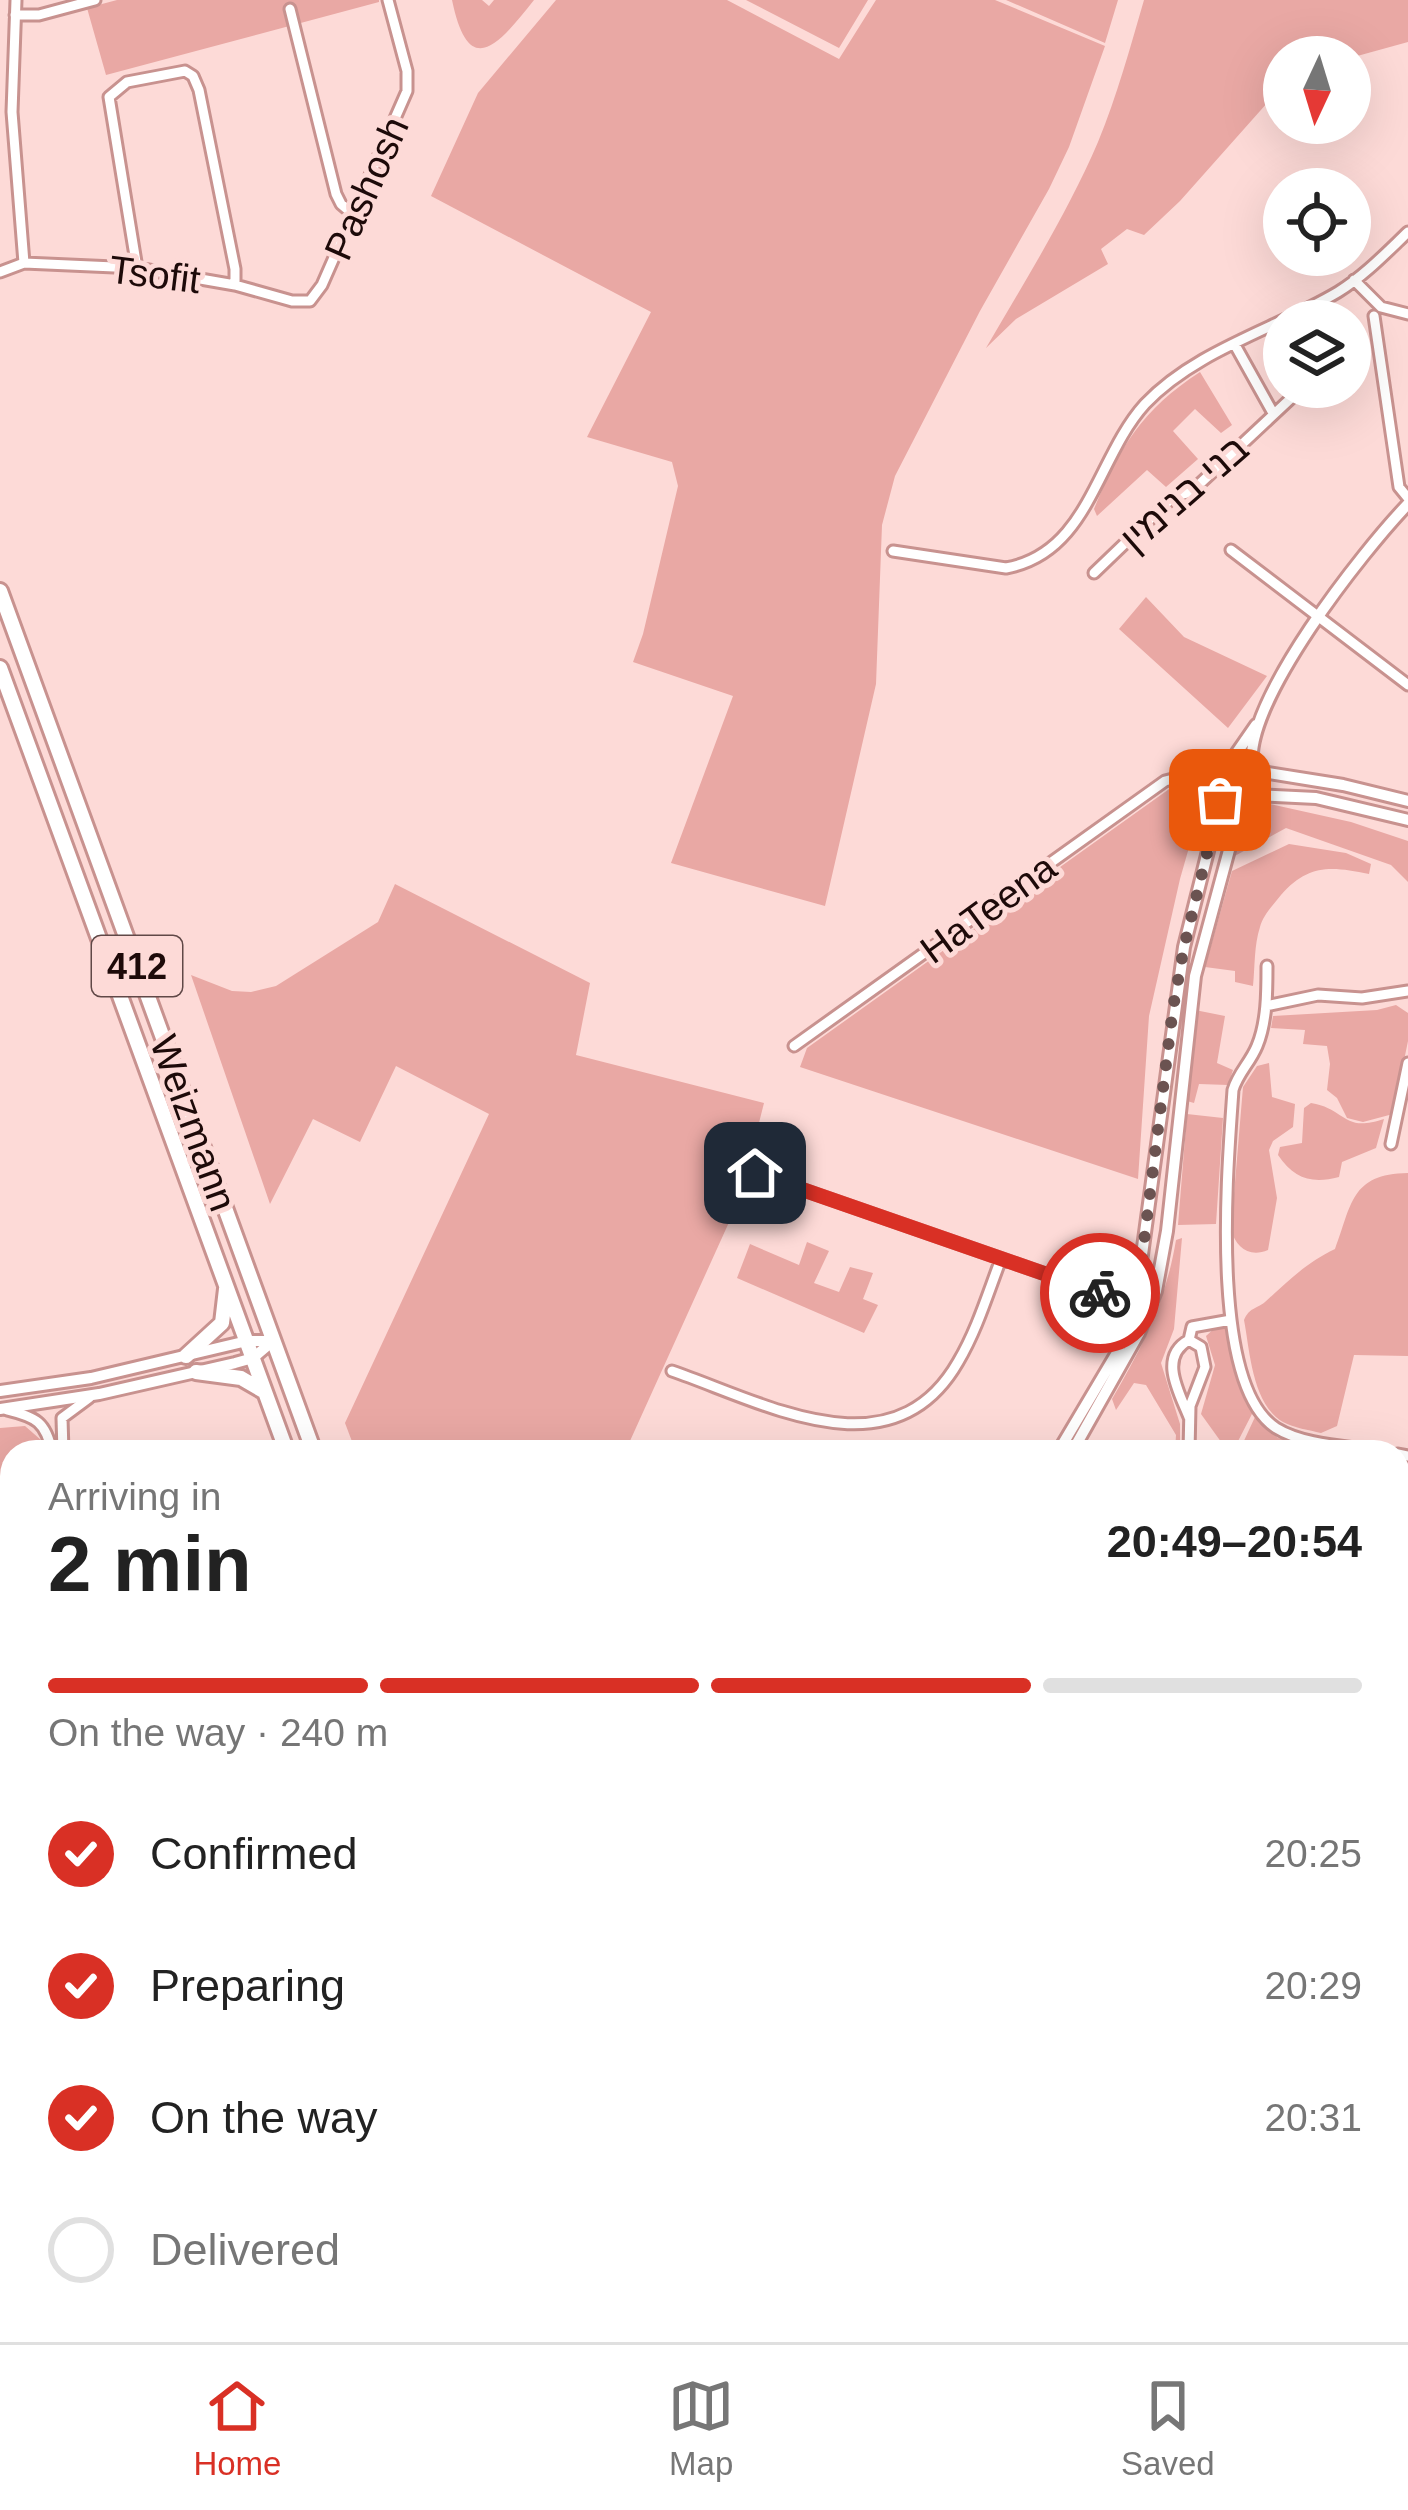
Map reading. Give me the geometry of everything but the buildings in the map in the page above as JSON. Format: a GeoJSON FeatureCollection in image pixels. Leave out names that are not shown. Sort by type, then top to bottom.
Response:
{"type":"FeatureCollection","features":[{"type":"Feature","properties":{"kind":"main road","name":"Weizmann"},"geometry":{"type":"LineString","coordinates":[[0,591],[310,1440]]}},
{"type":"Feature","properties":{"kind":"main road","name":"Weizmann"},"geometry":{"type":"LineString","coordinates":[[0,668],[283,1440]]}},
{"type":"Feature","properties":{"kind":"main road"},"geometry":{"type":"LineString","coordinates":[[186,1356],[222,1323],[226,1284]]}},
{"type":"Feature","properties":{"kind":"main road"},"geometry":{"type":"LineString","coordinates":[[196,1372],[241,1378],[266,1393]]}},
{"type":"Feature","properties":{"kind":"street"},"geometry":{"type":"LineString","coordinates":[[16,0],[12,112],[24,263]]}},
{"type":"Feature","properties":{"kind":"street"},"geometry":{"type":"LineString","coordinates":[[15,15],[39,15],[95,0]]}},
{"type":"Feature","properties":{"kind":"street","name":"Pashosh"},"geometry":{"type":"LineString","coordinates":[[310,301],[322,285],[407,91],[407,71],[388,0]]}},
{"type":"Feature","properties":{"kind":"street"},"geometry":{"type":"LineString","coordinates":[[290,9],[336,194],[354,214]]}},
{"type":"Feature","properties":{"kind":"street"},"geometry":{"type":"LineString","coordinates":[[137,268],[108,105],[113,91],[127,82],[171,71],[190,73],[199,90],[235,286]]}},
{"type":"Feature","properties":{"kind":"street"},"geometry":{"type":"LineString","coordinates":[[892,551],[1006,568],[1058,543],[1079,517],[1145,405],[1184,374],[1354,280],[1408,232]]}},
{"type":"Feature","properties":{"kind":"street","name":"Tsofit"},"geometry":{"type":"LineString","coordinates":[[0,272],[24,263],[137,268],[292,302],[310,301]]}},
{"type":"Feature","properties":{"kind":"street"},"geometry":{"type":"LineString","coordinates":[[1354,280],[1381,307],[1408,314]]}},
{"type":"Feature","properties":{"kind":"street"},"geometry":{"type":"LineString","coordinates":[[1065,1440],[1118,1351],[1136,1306],[1173,1008],[1220,786],[1318,617],[1408,501],[1399,487],[1373,316]]}},
{"type":"Feature","properties":{"kind":"street","name":"בני בנימין"},"geometry":{"type":"LineString","coordinates":[[1235,345],[1273,413]]}},
{"type":"Feature","properties":{"kind":"street","name":"בני בנימין"},"geometry":{"type":"LineString","coordinates":[[1094,573],[1174,497],[1191,492],[1279,408]]}},
{"type":"Feature","properties":{"kind":"street"},"geometry":{"type":"LineString","coordinates":[[1231,550],[1408,686]]}},
{"type":"Feature","properties":{"kind":"street"},"geometry":{"type":"LineString","coordinates":[[1079,1440],[1149,1310],[1167,1231],[1195,976],[1240,813],[1259,781],[1254,768],[1256,725]]}},
{"type":"Feature","properties":{"kind":"street"},"geometry":{"type":"LineString","coordinates":[[1229,764],[1408,801]]}},
{"type":"Feature","properties":{"kind":"street","name":"HaTeena"},"geometry":{"type":"LineString","coordinates":[[794,1046],[1165,782],[1229,764]]}},
{"type":"Feature","properties":{"kind":"street"},"geometry":{"type":"LineString","coordinates":[[1184,774],[1220,786],[1229,797],[1316,798],[1408,820]]}},
{"type":"Feature","properties":{"kind":"street"},"geometry":{"type":"LineString","coordinates":[[1267,966],[1260,1038],[1233,1090],[1224,1228],[1231,1320],[1247,1385],[1270,1423],[1291,1435],[1318,1440]]}},
{"type":"Feature","properties":{"kind":"street"},"geometry":{"type":"LineString","coordinates":[[1266,1006],[1318,995],[1362,998],[1408,991]]}},
{"type":"Feature","properties":{"kind":"street"},"geometry":{"type":"LineString","coordinates":[[1391,1144],[1408,1063]]}},
{"type":"Feature","properties":{"kind":"street"},"geometry":{"type":"LineString","coordinates":[[755,1173],[1149,1310]]}},
{"type":"Feature","properties":{"kind":"street"},"geometry":{"type":"LineString","coordinates":[[672,1371],[812,1422],[858,1425],[893,1416],[926,1399],[951,1373],[1001,1259]]}},
{"type":"Feature","properties":{"kind":"street"},"geometry":{"type":"LineString","coordinates":[[1190,1340],[1192,1327],[1231,1320]]}},
{"type":"Feature","properties":{"kind":"street"},"geometry":{"type":"LineString","coordinates":[[1189,1418],[1172,1365],[1178,1346],[1190,1340]]}},
{"type":"Feature","properties":{"kind":"street"},"geometry":{"type":"LineString","coordinates":[[1189,1440],[1189,1418],[1206,1362],[1201,1347],[1190,1340]]}},
{"type":"Feature","properties":{"kind":"street"},"geometry":{"type":"LineString","coordinates":[[0,1391],[91,1378],[247,1341],[273,1341]]}},
{"type":"Feature","properties":{"kind":"street"},"geometry":{"type":"LineString","coordinates":[[1,1409],[93,1395],[254,1358],[273,1341]]}},
{"type":"Feature","properties":{"kind":"street"},"geometry":{"type":"LineString","coordinates":[[63,1440],[62,1418],[93,1395]]}},
{"type":"Feature","properties":{"kind":"street"},"geometry":{"type":"LineString","coordinates":[[1,1409],[43,1423],[48,1440]]}},
{"type":"Feature","properties":{"kind":"shaded area"},"geometry":{"type":"Polygon","coordinates":[[[117,0],[379,2],[106,75],[87,8],[117,0]]]}},
{"type":"Feature","properties":{"kind":"shaded area"},"geometry":{"type":"Polygon","coordinates":[[[452,0],[482,0],[489,6],[494,0],[534,0],[497,41],[476,48],[459,25],[452,0]]]}},
{"type":"Feature","properties":{"kind":"shaded area"},"geometry":{"type":"Polygon","coordinates":[[[556,0],[727,0],[839,59],[876,0],[995,0],[1105,46],[1049,189],[895,476],[882,525],[876,684],[825,906],[671,863],[733,696],[633,662],[678,486],[672,462],[587,437],[651,312],[431,196],[478,93],[556,0]]]}},
{"type":"Feature","properties":{"kind":"shaded area"},"geometry":{"type":"Polygon","coordinates":[[[746,0],[868,0],[839,48],[746,0]]]}},
{"type":"Feature","properties":{"kind":"shaded area"},"geometry":{"type":"Polygon","coordinates":[[[1006,0],[1118,0],[1105,43],[1006,0]]]}},
{"type":"Feature","properties":{"kind":"shaded area"},"geometry":{"type":"Polygon","coordinates":[[[1144,0],[1408,0],[1408,42],[1371,52],[1371,36],[1263,36],[1263,108],[1144,235],[1127,229],[1101,249],[1108,264],[1016,319],[986,348],[1086,169],[1144,0]]]}},
{"type":"Feature","properties":{"kind":"shaded area"},"geometry":{"type":"Polygon","coordinates":[[[1200,372],[1232,425],[1221,433],[1195,409],[1173,431],[1198,459],[1166,487],[1147,470],[1097,516],[1094,509],[1135,431],[1200,372]]]}},
{"type":"Feature","properties":{"kind":"shaded area"},"geometry":{"type":"Polygon","coordinates":[[[1146,597],[1184,637],[1267,676],[1228,728],[1119,629],[1146,597]]]}},
{"type":"Feature","properties":{"kind":"shaded area"},"geometry":{"type":"Polygon","coordinates":[[[1186,783],[1200,788],[1202,802],[1149,1016],[1138,1179],[800,1067],[807,1048],[1172,787],[1186,783]]]}},
{"type":"Feature","properties":{"kind":"shaded area"},"geometry":{"type":"Polygon","coordinates":[[[1266,803],[1351,822],[1408,841],[1408,882],[1391,865],[1286,828],[1231,858],[1246,812],[1266,803]]]}},
{"type":"Feature","properties":{"kind":"shaded area"},"geometry":{"type":"Polygon","coordinates":[[[1289,844],[1346,853],[1371,864],[1369,874],[1321,870],[1291,885],[1261,923],[1253,986],[1235,982],[1235,971],[1205,967],[1232,871],[1289,844]]]}},
{"type":"Feature","properties":{"kind":"shaded area"},"geometry":{"type":"Polygon","coordinates":[[[395,884],[590,983],[576,1055],[764,1103],[740,1198],[630,1440],[351,1440],[345,1423],[489,1114],[396,1066],[360,1142],[313,1119],[270,1204],[191,975],[232,991],[276,986],[378,922],[395,884]]]}},
{"type":"Feature","properties":{"kind":"shaded area"},"geometry":{"type":"Polygon","coordinates":[[[1396,1005],[1408,1013],[1408,1041],[1393,1114],[1363,1122],[1347,1118],[1327,1090],[1327,1046],[1303,1044],[1305,1030],[1271,1028],[1273,1016],[1396,1005]]]}},
{"type":"Feature","properties":{"kind":"shaded area"},"geometry":{"type":"Polygon","coordinates":[[[1195,1010],[1225,1016],[1217,1063],[1233,1070],[1228,1085],[1199,1084],[1194,1103],[1187,1101],[1195,1010]]]}},
{"type":"Feature","properties":{"kind":"shaded area"},"geometry":{"type":"Polygon","coordinates":[[[1269,1063],[1272,1097],[1295,1104],[1293,1127],[1273,1141],[1269,1150],[1277,1198],[1268,1250],[1255,1253],[1240,1246],[1231,1230],[1243,1087],[1257,1066],[1269,1063]]]}},
{"type":"Feature","properties":{"kind":"shaded area"},"geometry":{"type":"Polygon","coordinates":[[[1311,1103],[1352,1122],[1384,1119],[1376,1148],[1342,1162],[1339,1177],[1304,1178],[1278,1155],[1280,1147],[1302,1143],[1304,1108],[1311,1103]]]}},
{"type":"Feature","properties":{"kind":"shaded area"},"geometry":{"type":"Polygon","coordinates":[[[1187,1114],[1223,1118],[1216,1224],[1178,1225],[1187,1114]]]}},
{"type":"Feature","properties":{"kind":"shaded area"},"geometry":{"type":"Polygon","coordinates":[[[1408,1173],[1408,1356],[1354,1355],[1337,1426],[1321,1433],[1283,1422],[1259,1390],[1244,1320],[1298,1273],[1335,1249],[1350,1206],[1364,1186],[1408,1173]]]}},
{"type":"Feature","properties":{"kind":"shaded area"},"geometry":{"type":"Polygon","coordinates":[[[1182,1238],[1174,1329],[1161,1363],[1180,1424],[1180,1440],[1176,1440],[1146,1385],[1134,1383],[1116,1410],[1112,1399],[1152,1322],[1176,1240],[1182,1238]]]}},
{"type":"Feature","properties":{"kind":"shaded area"},"geometry":{"type":"Polygon","coordinates":[[[807,1242],[829,1251],[814,1283],[839,1292],[850,1267],[873,1273],[863,1299],[878,1305],[864,1333],[737,1278],[750,1244],[799,1265],[807,1242]]]}},
{"type":"Feature","properties":{"kind":"shaded area"},"geometry":{"type":"Polygon","coordinates":[[[1217,1326],[1226,1327],[1230,1334],[1244,1397],[1253,1412],[1239,1440],[1220,1440],[1201,1414],[1215,1365],[1206,1336],[1217,1326]]]}},
{"type":"Feature","properties":{"kind":"shaded area"},"geometry":{"type":"Polygon","coordinates":[[[1255,1417],[1278,1438],[1288,1440],[1244,1440],[1255,1417]]]}},
{"type":"Feature","properties":{"kind":"shaded area"},"geometry":{"type":"Polygon","coordinates":[[[25,1426],[41,1440],[0,1440],[0,1428],[25,1426]]]}},
{"type":"Feature","properties":{"kind":"way so far"},"geometry":{"type":"LineString","coordinates":[[1100,1293],[1136,1306],[1173,1008],[1220,800]]}},
{"type":"Feature","properties":{"kind":"route"},"geometry":{"type":"LineString","coordinates":[[755,1173],[1100,1293]]}}]}
